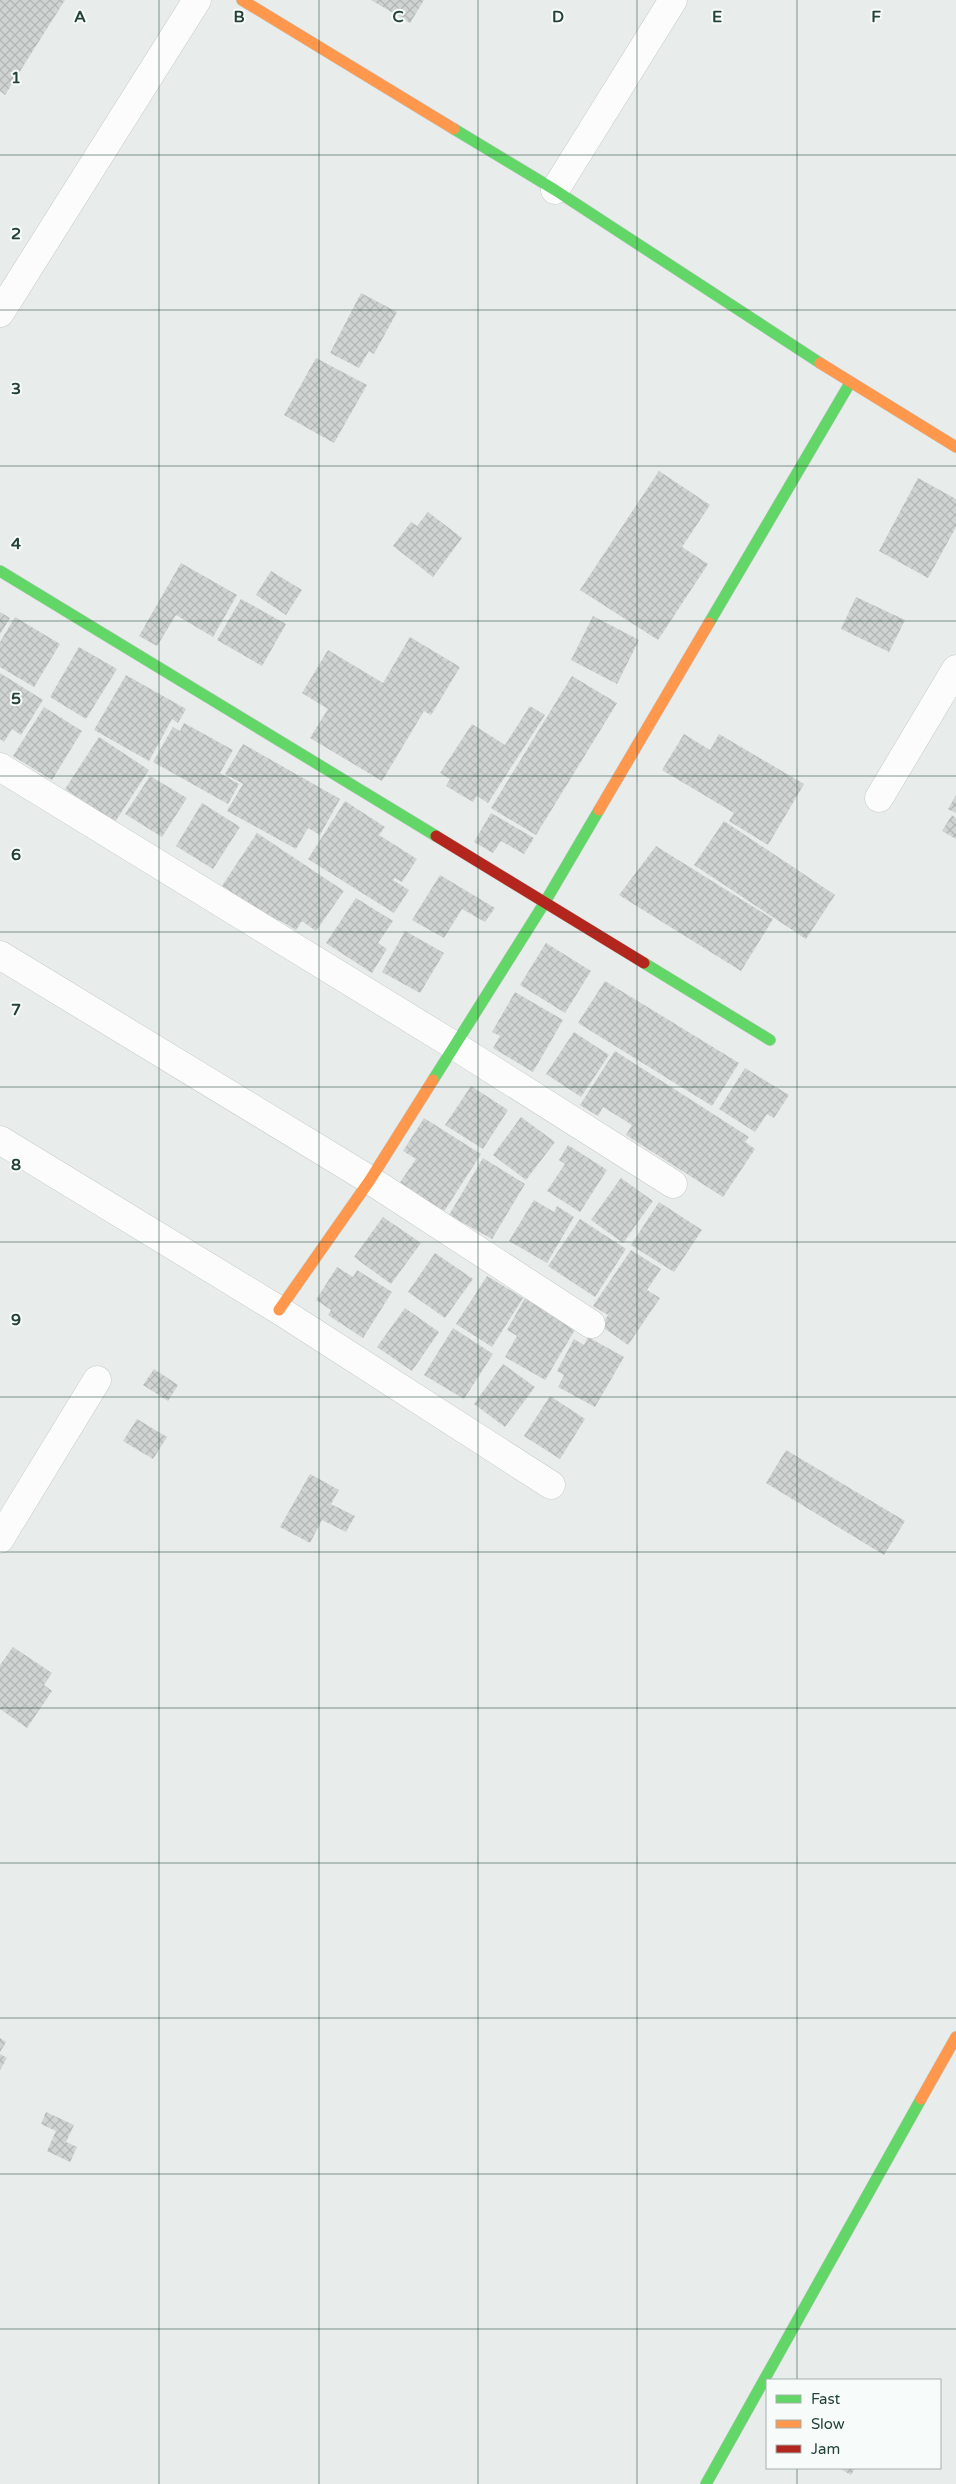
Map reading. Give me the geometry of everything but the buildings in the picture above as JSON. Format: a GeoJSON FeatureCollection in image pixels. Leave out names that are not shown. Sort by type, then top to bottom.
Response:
{"type":"FeatureCollection","features":[{"type":"Feature","properties":{"kind":"street"},"geometry":{"type":"LineString","coordinates":[[0,313],[197,0]]}},
{"type":"Feature","properties":{"kind":"street"},"geometry":{"type":"LineString","coordinates":[[242,0],[555,190],[850,383],[956,447]]}},
{"type":"Feature","properties":{"kind":"street"},"geometry":{"type":"LineString","coordinates":[[555,190],[673,0]]}},
{"type":"Feature","properties":{"kind":"street"},"geometry":{"type":"LineString","coordinates":[[279,1310],[370,1180],[545,902],[850,383]]}},
{"type":"Feature","properties":{"kind":"street"},"geometry":{"type":"LineString","coordinates":[[0,571],[770,1040]]}},
{"type":"Feature","properties":{"kind":"street"},"geometry":{"type":"LineString","coordinates":[[879,798],[956,669]]}},
{"type":"Feature","properties":{"kind":"street"},"geometry":{"type":"LineString","coordinates":[[0,767],[455,1046],[673,1184]]}},
{"type":"Feature","properties":{"kind":"street"},"geometry":{"type":"LineString","coordinates":[[0,955],[370,1180],[591,1324]]}},
{"type":"Feature","properties":{"kind":"street"},"geometry":{"type":"LineString","coordinates":[[0,1140],[279,1310],[551,1485]]}},
{"type":"Feature","properties":{"kind":"street"},"geometry":{"type":"LineString","coordinates":[[0,1539],[97,1380]]}},
{"type":"Feature","properties":{"kind":"street"},"geometry":{"type":"LineString","coordinates":[[706,2484],[956,2037]]}},
{"type":"Feature","properties":{"kind":"traffic: fast"},"geometry":{"type":"LineString","coordinates":[[454,129],[555,190],[820,363]]}},
{"type":"Feature","properties":{"kind":"traffic: fast"},"geometry":{"type":"LineString","coordinates":[[709,623],[850,383]]}},
{"type":"Feature","properties":{"kind":"traffic: fast"},"geometry":{"type":"LineString","coordinates":[[0,571],[436,836]]}},
{"type":"Feature","properties":{"kind":"traffic: fast"},"geometry":{"type":"LineString","coordinates":[[433,1080],[545,902],[599,810]]}},
{"type":"Feature","properties":{"kind":"traffic: fast"},"geometry":{"type":"LineString","coordinates":[[644,963],[770,1040]]}},
{"type":"Feature","properties":{"kind":"traffic: fast"},"geometry":{"type":"LineString","coordinates":[[706,2484],[921,2099]]}},
{"type":"Feature","properties":{"kind":"traffic: slow"},"geometry":{"type":"LineString","coordinates":[[242,0],[454,129]]}},
{"type":"Feature","properties":{"kind":"traffic: slow"},"geometry":{"type":"LineString","coordinates":[[820,363],[956,447]]}},
{"type":"Feature","properties":{"kind":"traffic: slow"},"geometry":{"type":"LineString","coordinates":[[599,810],[709,623]]}},
{"type":"Feature","properties":{"kind":"traffic: slow"},"geometry":{"type":"LineString","coordinates":[[279,1310],[370,1180],[433,1080]]}},
{"type":"Feature","properties":{"kind":"traffic: slow"},"geometry":{"type":"LineString","coordinates":[[921,2099],[956,2037]]}},
{"type":"Feature","properties":{"kind":"traffic: jam"},"geometry":{"type":"LineString","coordinates":[[436,836],[644,963]]}}]}
